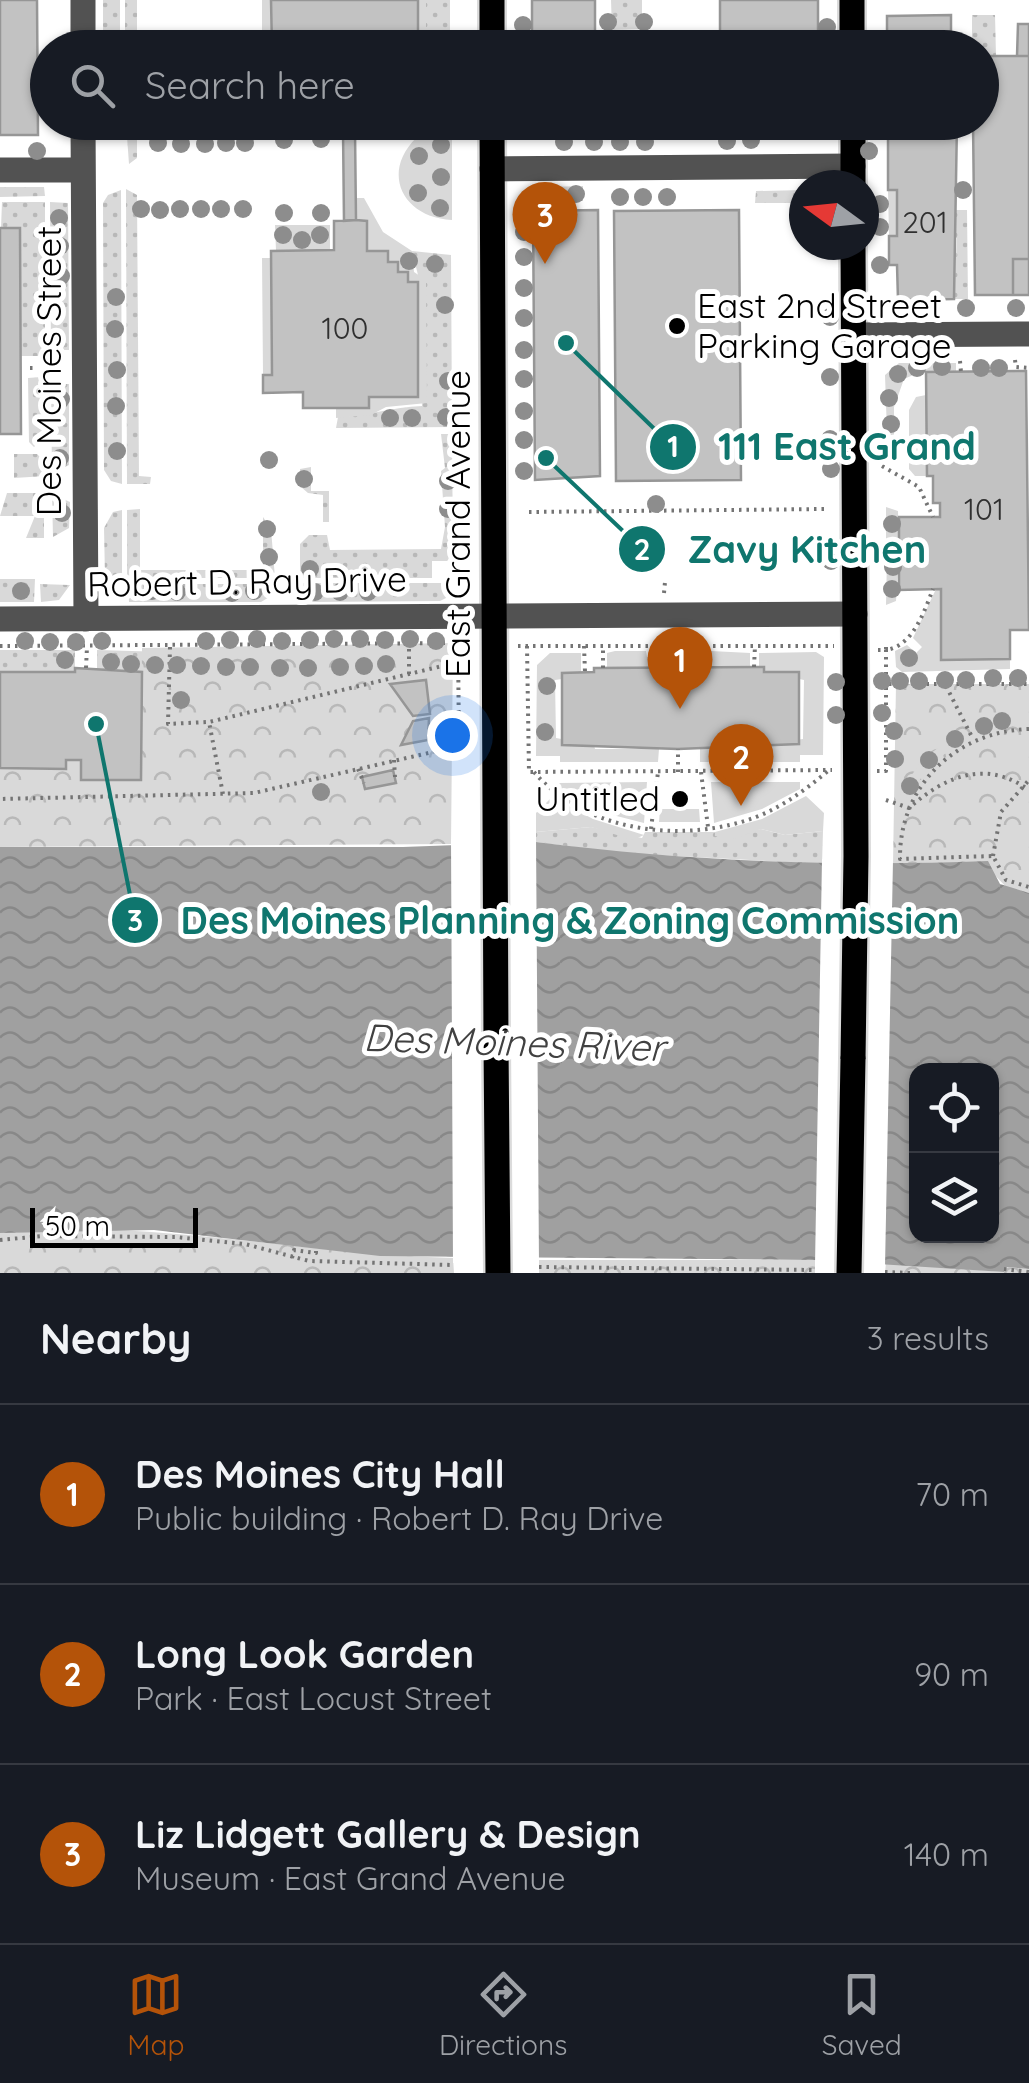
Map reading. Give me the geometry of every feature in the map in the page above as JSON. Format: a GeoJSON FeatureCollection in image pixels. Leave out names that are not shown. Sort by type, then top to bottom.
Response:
{"type":"FeatureCollection","features":[{"type":"Feature","properties":{"kind":"main road"},"geometry":{"type":"LineString","coordinates":[[492,0],[492,30]]}},
{"type":"Feature","properties":{"kind":"main road"},"geometry":{"type":"LineString","coordinates":[[852,0],[852,30]]}},
{"type":"Feature","properties":{"kind":"main road","name":"East Grand Avenue"},"geometry":{"type":"LineString","coordinates":[[492,140],[498,1273]]}},
{"type":"Feature","properties":{"kind":"main road"},"geometry":{"type":"LineString","coordinates":[[852,140],[853,170]]}},
{"type":"Feature","properties":{"kind":"main road"},"geometry":{"type":"LineString","coordinates":[[850,1273],[856,856],[853,260]]}},
{"type":"Feature","properties":{"kind":"street"},"geometry":{"type":"LineString","coordinates":[[83,0],[83,30]]}},
{"type":"Feature","properties":{"kind":"street","name":"Des Moines Street"},"geometry":{"type":"LineString","coordinates":[[84,140],[86,619]]}},
{"type":"Feature","properties":{"kind":"street"},"geometry":{"type":"LineString","coordinates":[[492,169],[789,175]]}},
{"type":"Feature","properties":{"kind":"street"},"geometry":{"type":"LineString","coordinates":[[0,170],[84,170]]}},
{"type":"Feature","properties":{"kind":"street"},"geometry":{"type":"LineString","coordinates":[[854,335],[1029,334]]}},
{"type":"Feature","properties":{"kind":"street","name":"Robert D. Ray Drive"},"geometry":{"type":"LineString","coordinates":[[0,619],[855,614]]}},
{"type":"Feature","properties":{"kind":"path"},"geometry":{"type":"LineString","coordinates":[[1015,360],[1016,367],[1029,368]]}},
{"type":"Feature","properties":{"kind":"path"},"geometry":{"type":"LineString","coordinates":[[960,361],[960,372]]}},
{"type":"Feature","properties":{"kind":"path"},"geometry":{"type":"LineString","coordinates":[[882,466],[918,487],[934,517]]}},
{"type":"Feature","properties":{"kind":"path"},"geometry":{"type":"LineString","coordinates":[[528,512],[826,509]]}},
{"type":"Feature","properties":{"kind":"path"},"geometry":{"type":"LineString","coordinates":[[883,553],[899,553]]}},
{"type":"Feature","properties":{"kind":"path"},"geometry":{"type":"LineString","coordinates":[[879,771],[886,771],[884,649],[910,636],[933,589]]}},
{"type":"Feature","properties":{"kind":"path"},"geometry":{"type":"LineString","coordinates":[[409,676],[410,644]]}},
{"type":"Feature","properties":{"kind":"path"},"geometry":{"type":"LineString","coordinates":[[661,644],[664,668]]}},
{"type":"Feature","properties":{"kind":"path"},"geometry":{"type":"LineString","coordinates":[[0,799],[254,793],[459,746],[458,645]]}},
{"type":"Feature","properties":{"kind":"path"},"geometry":{"type":"LineString","coordinates":[[0,646],[472,647]]}},
{"type":"Feature","properties":{"kind":"path"},"geometry":{"type":"LineString","coordinates":[[834,646],[527,646],[529,772],[836,770]]}},
{"type":"Feature","properties":{"kind":"path"},"geometry":{"type":"LineString","coordinates":[[584,646],[585,672]]}},
{"type":"Feature","properties":{"kind":"path"},"geometry":{"type":"LineString","coordinates":[[603,646],[603,668]]}},
{"type":"Feature","properties":{"kind":"path"},"geometry":{"type":"LineString","coordinates":[[693,646],[693,668]]}},
{"type":"Feature","properties":{"kind":"path"},"geometry":{"type":"LineString","coordinates":[[754,646],[754,667]]}},
{"type":"Feature","properties":{"kind":"path"},"geometry":{"type":"LineString","coordinates":[[86,668],[87,647]]}},
{"type":"Feature","properties":{"kind":"path"},"geometry":{"type":"LineString","coordinates":[[170,648],[168,724],[209,722],[459,662]]}},
{"type":"Feature","properties":{"kind":"path"},"geometry":{"type":"LineString","coordinates":[[886,684],[1029,684]]}},
{"type":"Feature","properties":{"kind":"path"},"geometry":{"type":"LineString","coordinates":[[945,685],[974,739]]}},
{"type":"Feature","properties":{"kind":"path"},"geometry":{"type":"LineString","coordinates":[[209,722],[224,794]]}},
{"type":"Feature","properties":{"kind":"path"},"geometry":{"type":"LineString","coordinates":[[992,856],[900,859],[910,808],[938,764],[974,739],[1029,729]]}},
{"type":"Feature","properties":{"kind":"path"},"geometry":{"type":"LineString","coordinates":[[678,749],[678,772]]}},
{"type":"Feature","properties":{"kind":"path"},"geometry":{"type":"LineString","coordinates":[[394,760],[395,777]]}},
{"type":"Feature","properties":{"kind":"path"},"geometry":{"type":"LineString","coordinates":[[358,769],[360,784],[364,783]]}},
{"type":"Feature","properties":{"kind":"path"},"geometry":{"type":"LineString","coordinates":[[534,772],[548,788],[589,812],[650,829],[708,829],[778,807],[829,770]]}},
{"type":"Feature","properties":{"kind":"path"},"geometry":{"type":"LineString","coordinates":[[650,829],[658,772]]}},
{"type":"Feature","properties":{"kind":"path"},"geometry":{"type":"LineString","coordinates":[[701,772],[708,829]]}},
{"type":"Feature","properties":{"kind":"path"},"geometry":{"type":"LineString","coordinates":[[910,808],[936,786],[958,776],[992,774],[1029,790]]}},
{"type":"Feature","properties":{"kind":"path"},"geometry":{"type":"LineString","coordinates":[[1029,780],[1001,812],[992,856],[1006,880],[1029,886]]}},
{"type":"Feature","properties":{"kind":"path"},"geometry":{"type":"LineString","coordinates":[[886,800],[910,808]]}},
{"type":"Feature","properties":{"kind":"path"},"geometry":{"type":"LineString","coordinates":[[0,1240],[43,1236],[176,1237],[245,1244],[292,1258],[454,1265]]}},
{"type":"Feature","properties":{"kind":"path"},"geometry":{"type":"LineString","coordinates":[[292,1258],[294,1250],[316,1253],[316,1249]]}},
{"type":"Feature","properties":{"kind":"path"},"geometry":{"type":"LineString","coordinates":[[539,1267],[815,1270]]}},
{"type":"Feature","properties":{"kind":"path"},"geometry":{"type":"LineString","coordinates":[[1004,1269],[1027,1272]]}},
{"type":"Feature","properties":{"kind":"path"},"geometry":{"type":"LineString","coordinates":[[885,1272],[910,1273]]}},
{"type":"Feature","properties":{"kind":"green space"},"geometry":{"type":"Polygon","coordinates":[[[103,0],[120,0],[120,30],[103,30],[103,0]]]}},
{"type":"Feature","properties":{"kind":"green space"},"geometry":{"type":"Polygon","coordinates":[[[125,0],[137,0],[137,30],[125,30],[125,0]]]}},
{"type":"Feature","properties":{"kind":"green space"},"geometry":{"type":"Polygon","coordinates":[[[262,0],[271,0],[272,30],[262,30],[262,0]]]}},
{"type":"Feature","properties":{"kind":"green space"},"geometry":{"type":"Polygon","coordinates":[[[418,0],[426,0],[426,30],[418,30],[418,0]]]}},
{"type":"Feature","properties":{"kind":"green space"},"geometry":{"type":"Polygon","coordinates":[[[426,0],[450,0],[450,30],[426,30],[426,0]]]}},
{"type":"Feature","properties":{"kind":"green space"},"geometry":{"type":"Polygon","coordinates":[[[611,0],[642,0],[642,29],[612,30],[611,0]]]}},
{"type":"Feature","properties":{"kind":"green space"},"geometry":{"type":"Polygon","coordinates":[[[972,15],[995,15],[995,30],[972,30],[972,15]]]}},
{"type":"Feature","properties":{"kind":"green space"},"geometry":{"type":"Polygon","coordinates":[[[127,140],[137,140],[137,158],[129,164],[127,140]]]}},
{"type":"Feature","properties":{"kind":"green space"},"geometry":{"type":"Polygon","coordinates":[[[414,140],[452,140],[452,220],[421,211],[402,192],[399,179],[405,152],[414,140]]]}},
{"type":"Feature","properties":{"kind":"green space"},"geometry":{"type":"Polygon","coordinates":[[[583,186],[583,201],[546,201],[546,187],[583,186]]]}},
{"type":"Feature","properties":{"kind":"green space"},"geometry":{"type":"Polygon","coordinates":[[[0,187],[44,187],[45,196],[0,197],[0,187]]]}},
{"type":"Feature","properties":{"kind":"green space"},"geometry":{"type":"Polygon","coordinates":[[[126,189],[137,195],[139,476],[151,477],[150,484],[127,484],[126,189]]]}},
{"type":"Feature","properties":{"kind":"green space"},"geometry":{"type":"Polygon","coordinates":[[[121,190],[122,484],[111,481],[104,470],[103,203],[108,195],[121,190]]]}},
{"type":"Feature","properties":{"kind":"green space"},"geometry":{"type":"Polygon","coordinates":[[[789,190],[789,203],[755,203],[756,191],[789,190]]]}},
{"type":"Feature","properties":{"kind":"green space"},"geometry":{"type":"Polygon","coordinates":[[[888,190],[897,190],[897,236],[889,236],[888,190]]]}},
{"type":"Feature","properties":{"kind":"green space"},"geometry":{"type":"Polygon","coordinates":[[[356,198],[364,198],[383,232],[412,251],[414,272],[426,280],[427,403],[336,418],[336,408],[368,408],[369,397],[418,396],[418,283],[408,282],[408,272],[398,272],[388,262],[387,251],[367,251],[356,220],[356,198]]]}},
{"type":"Feature","properties":{"kind":"green space"},"geometry":{"type":"Polygon","coordinates":[[[2,202],[45,202],[45,350],[40,356],[21,356],[20,228],[1,228],[2,202]]]}},
{"type":"Feature","properties":{"kind":"green space"},"geometry":{"type":"Polygon","coordinates":[[[50,202],[68,203],[69,350],[51,350],[50,202]]]}},
{"type":"Feature","properties":{"kind":"green space"},"geometry":{"type":"Polygon","coordinates":[[[953,210],[967,210],[968,299],[954,299],[957,238],[953,237],[953,210]]]}},
{"type":"Feature","properties":{"kind":"green space"},"geometry":{"type":"Polygon","coordinates":[[[275,225],[330,225],[330,250],[276,251],[275,225]]]}},
{"type":"Feature","properties":{"kind":"green space"},"geometry":{"type":"Polygon","coordinates":[[[412,251],[451,255],[452,427],[336,428],[338,417],[422,406],[418,275],[412,251]]]}},
{"type":"Feature","properties":{"kind":"green space"},"geometry":{"type":"Polygon","coordinates":[[[262,258],[272,258],[272,375],[263,375],[262,258]]]}},
{"type":"Feature","properties":{"kind":"green space"},"geometry":{"type":"Polygon","coordinates":[[[899,363],[956,363],[956,372],[918,373],[904,379],[894,407],[894,459],[888,462],[885,375],[899,363]]]}},
{"type":"Feature","properties":{"kind":"green space"},"geometry":{"type":"Polygon","coordinates":[[[41,377],[41,384],[46,384],[46,435],[34,447],[29,442],[28,378],[41,377]]]}},
{"type":"Feature","properties":{"kind":"green space"},"geometry":{"type":"Polygon","coordinates":[[[51,384],[69,384],[69,465],[52,473],[51,384]]]}},
{"type":"Feature","properties":{"kind":"green space"},"geometry":{"type":"Polygon","coordinates":[[[926,395],[927,476],[915,476],[909,469],[909,410],[916,397],[926,395]]]}},
{"type":"Feature","properties":{"kind":"green space"},"geometry":{"type":"Polygon","coordinates":[[[441,434],[452,434],[453,561],[432,561],[432,578],[300,578],[300,544],[309,535],[327,535],[330,550],[441,549],[445,527],[441,471],[445,468],[441,434]]]}},
{"type":"Feature","properties":{"kind":"green space"},"geometry":{"type":"Polygon","coordinates":[[[14,454],[37,454],[46,463],[46,476],[14,478],[14,454]]]}},
{"type":"Feature","properties":{"kind":"green space"},"geometry":{"type":"Polygon","coordinates":[[[311,467],[311,491],[329,491],[329,522],[323,522],[323,495],[308,493],[301,487],[300,469],[311,467]]]}},
{"type":"Feature","properties":{"kind":"green space"},"geometry":{"type":"Polygon","coordinates":[[[7,493],[44,493],[44,538],[26,538],[35,516],[0,516],[7,493]]]}},
{"type":"Feature","properties":{"kind":"green space"},"geometry":{"type":"Polygon","coordinates":[[[52,494],[70,502],[69,528],[53,537],[52,494]]]}},
{"type":"Feature","properties":{"kind":"green space"},"geometry":{"type":"Polygon","coordinates":[[[886,507],[898,511],[899,550],[886,550],[886,507]]]}},
{"type":"Feature","properties":{"kind":"green space"},"geometry":{"type":"Polygon","coordinates":[[[140,509],[140,570],[263,570],[263,517],[271,529],[275,578],[127,578],[127,510],[140,509]]]}},
{"type":"Feature","properties":{"kind":"green space"},"geometry":{"type":"Polygon","coordinates":[[[122,510],[122,579],[105,577],[104,528],[113,512],[122,510]]]}},
{"type":"Feature","properties":{"kind":"green space"},"geometry":{"type":"Polygon","coordinates":[[[887,556],[899,556],[896,601],[886,605],[887,556]]]}},
{"type":"Feature","properties":{"kind":"green space"},"geometry":{"type":"Polygon","coordinates":[[[0,579],[35,579],[34,602],[0,602],[0,579]]]}},
{"type":"Feature","properties":{"kind":"green space"},"geometry":{"type":"Polygon","coordinates":[[[300,583],[452,583],[452,595],[440,601],[313,602],[305,596],[300,583]]]}},
{"type":"Feature","properties":{"kind":"green space"},"geometry":{"type":"Polygon","coordinates":[[[40,584],[70,585],[59,600],[41,602],[40,584]]]}},
{"type":"Feature","properties":{"kind":"green space"},"geometry":{"type":"Polygon","coordinates":[[[128,584],[275,584],[271,596],[261,602],[129,602],[128,584]]]}},
{"type":"Feature","properties":{"kind":"green space"},"geometry":{"type":"Polygon","coordinates":[[[936,589],[941,589],[942,659],[1010,659],[1010,669],[902,672],[896,667],[895,651],[907,645],[916,653],[922,647],[913,638],[936,589]]]}},
{"type":"Feature","properties":{"kind":"green space"},"geometry":{"type":"Polygon","coordinates":[[[453,643],[451,844],[0,847],[0,768],[65,769],[66,760],[81,760],[81,780],[141,780],[142,648],[453,643]]]}},
{"type":"Feature","properties":{"kind":"green space"},"geometry":{"type":"Polygon","coordinates":[[[0,650],[75,650],[75,672],[0,672],[0,650]]]}},
{"type":"Feature","properties":{"kind":"green space"},"geometry":{"type":"Polygon","coordinates":[[[97,650],[167,652],[166,718],[97,672],[97,650]]]}},
{"type":"Feature","properties":{"kind":"green space"},"geometry":{"type":"Polygon","coordinates":[[[646,651],[647,657],[656,657],[657,668],[607,668],[607,653],[646,651]]]}},
{"type":"Feature","properties":{"kind":"green space"},"geometry":{"type":"Polygon","coordinates":[[[711,651],[750,653],[750,667],[700,667],[700,656],[711,656],[711,651]]]}},
{"type":"Feature","properties":{"kind":"green space"},"geometry":{"type":"Polygon","coordinates":[[[816,652],[824,657],[823,755],[800,755],[800,762],[700,762],[700,749],[762,748],[763,744],[803,739],[804,680],[799,679],[798,672],[764,672],[759,667],[759,653],[816,652]]]}},
{"type":"Feature","properties":{"kind":"green space"},"geometry":{"type":"Polygon","coordinates":[[[550,653],[581,653],[581,673],[562,673],[562,679],[555,680],[556,738],[594,745],[595,749],[659,749],[658,762],[560,762],[560,756],[536,756],[537,665],[550,653]]]}},
{"type":"Feature","properties":{"kind":"green space"},"geometry":{"type":"Polygon","coordinates":[[[896,684],[1029,684],[1029,893],[1008,889],[990,870],[893,865],[896,684]]]}},
{"type":"Feature","properties":{"kind":"green space"},"geometry":{"type":"Polygon","coordinates":[[[1007,714],[1029,714],[1029,723],[976,733],[973,725],[1007,714]]]}},
{"type":"Feature","properties":{"kind":"green space"},"geometry":{"type":"Polygon","coordinates":[[[963,729],[967,737],[929,766],[908,798],[899,794],[922,760],[963,729]]]}},
{"type":"Feature","properties":{"kind":"green space"},"geometry":{"type":"Polygon","coordinates":[[[647,782],[644,823],[601,812],[559,789],[559,783],[647,782]]]}},
{"type":"Feature","properties":{"kind":"green space"},"geometry":{"type":"Polygon","coordinates":[[[711,782],[800,782],[800,789],[762,809],[714,823],[711,782]]]}},
{"type":"Feature","properties":{"kind":"green space"},"geometry":{"type":"Polygon","coordinates":[[[806,796],[824,813],[823,831],[785,835],[761,829],[733,839],[715,836],[715,832],[762,819],[806,796]]]}},
{"type":"Feature","properties":{"kind":"green space"},"geometry":{"type":"Polygon","coordinates":[[[552,797],[593,819],[644,835],[633,840],[591,827],[536,832],[536,813],[552,797]]]}},
{"type":"Feature","properties":{"kind":"green space"},"geometry":{"type":"Polygon","coordinates":[[[660,809],[699,809],[700,822],[659,822],[660,809]]]}},
{"type":"Feature","properties":{"kind":"green space"},"geometry":{"type":"Polygon","coordinates":[[[591,827],[642,838],[645,832],[715,832],[715,836],[761,829],[785,835],[823,831],[822,864],[619,853],[536,842],[536,832],[591,827]]]}},
{"type":"Feature","properties":{"kind":"green space"},"geometry":{"type":"Polygon","coordinates":[[[83,1229],[453,1258],[454,1273],[0,1273],[0,1233],[83,1229]]]}},
{"type":"Feature","properties":{"kind":"green space"},"geometry":{"type":"Polygon","coordinates":[[[539,1260],[815,1260],[815,1273],[539,1273],[539,1260]]]}},
{"type":"Feature","properties":{"kind":"green space"},"geometry":{"type":"Polygon","coordinates":[[[886,1262],[1003,1272],[1004,1267],[1029,1269],[1029,1273],[885,1273],[886,1262]]]}},
{"type":"Feature","properties":{"kind":"water","name":"Des Moines River"},"geometry":{"type":"Polygon","coordinates":[[[536,842],[762,861],[988,861],[1000,884],[1029,893],[1029,1269],[1005,1267],[1004,1272],[815,1260],[380,1256],[154,1230],[0,1233],[0,847],[403,847],[536,842]]]}},
{"type":"Feature","properties":{"kind":"pier"},"geometry":{"type":"Polygon","coordinates":[[[536,837],[539,1265],[453,1263],[451,839],[536,837]]]}},
{"type":"Feature","properties":{"kind":"pier"},"geometry":{"type":"Polygon","coordinates":[[[822,859],[893,860],[885,1267],[815,1265],[822,859]]]}},
{"type":"Feature","properties":{"kind":"building"},"geometry":{"type":"Polygon","coordinates":[[[0,0],[37,0],[37,30],[30,30],[30,135],[0,135],[0,0]]]}},
{"type":"Feature","properties":{"kind":"building"},"geometry":{"type":"Polygon","coordinates":[[[271,0],[418,0],[418,30],[272,30],[271,0]]]}},
{"type":"Feature","properties":{"kind":"building"},"geometry":{"type":"Polygon","coordinates":[[[532,0],[595,0],[595,30],[532,30],[532,0]]]}},
{"type":"Feature","properties":{"kind":"building"},"geometry":{"type":"Polygon","coordinates":[[[720,0],[818,0],[818,30],[720,30],[720,0]]]}},
{"type":"Feature","properties":{"kind":"building"},"geometry":{"type":"Polygon","coordinates":[[[951,15],[951,30],[887,30],[887,16],[951,15]]]}},
{"type":"Feature","properties":{"kind":"building"},"geometry":{"type":"Polygon","coordinates":[[[1018,24],[1029,24],[1029,56],[1017,56],[1018,24]]]}},
{"type":"Feature","properties":{"kind":"building"},"geometry":{"type":"Polygon","coordinates":[[[999,56],[1029,56],[1029,259],[1013,259],[1013,295],[975,295],[973,140],[999,140],[999,56]]]}},
{"type":"Feature","properties":{"kind":"building"},"geometry":{"type":"Polygon","coordinates":[[[343,140],[355,140],[356,220],[344,221],[343,140]]]}},
{"type":"Feature","properties":{"kind":"building"},"geometry":{"type":"Polygon","coordinates":[[[888,140],[957,140],[954,299],[898,300],[897,265],[889,265],[889,236],[897,236],[897,190],[888,190],[888,140]]]}},
{"type":"Feature","properties":{"kind":"building"},"geometry":{"type":"Polygon","coordinates":[[[598,210],[600,476],[535,480],[533,211],[598,210]]]}},
{"type":"Feature","properties":{"kind":"building","name":"East 2nd Street Parking Garage"},"geometry":{"type":"Polygon","coordinates":[[[739,210],[741,480],[616,481],[614,211],[739,210]]]}},
{"type":"Feature","properties":{"kind":"building"},"geometry":{"type":"Polygon","coordinates":[[[334,221],[367,221],[367,251],[388,251],[388,262],[398,262],[398,272],[408,272],[408,282],[418,282],[418,397],[369,397],[369,408],[303,408],[303,392],[263,393],[263,375],[272,375],[271,251],[334,250],[334,221]]]}},
{"type":"Feature","properties":{"kind":"building"},"geometry":{"type":"Polygon","coordinates":[[[0,228],[20,228],[21,434],[0,434],[0,228]]]}},
{"type":"Feature","properties":{"kind":"building"},"geometry":{"type":"Polygon","coordinates":[[[1013,259],[1029,259],[1029,295],[1013,295],[1013,259]]]}},
{"type":"Feature","properties":{"kind":"building"},"geometry":{"type":"Polygon","coordinates":[[[1026,371],[1029,630],[1010,630],[1010,659],[941,660],[941,589],[899,590],[899,517],[940,517],[940,503],[933,503],[933,476],[927,476],[926,372],[1026,371]]]}},
{"type":"Feature","properties":{"kind":"building"},"geometry":{"type":"Polygon","coordinates":[[[764,667],[764,672],[799,672],[799,744],[678,749],[562,745],[562,673],[594,672],[594,668],[764,667]]]}},
{"type":"Feature","properties":{"kind":"building"},"geometry":{"type":"Polygon","coordinates":[[[75,668],[142,672],[141,780],[81,780],[81,760],[66,760],[66,769],[0,768],[0,672],[75,672],[75,668]]]}},
{"type":"Feature","properties":{"kind":"building"},"geometry":{"type":"Polygon","coordinates":[[[426,680],[430,714],[413,716],[390,684],[426,680]]]}},
{"type":"Feature","properties":{"kind":"building"},"geometry":{"type":"Polygon","coordinates":[[[429,718],[428,740],[401,745],[413,721],[429,718]]]}},
{"type":"Feature","properties":{"kind":"building"},"geometry":{"type":"Polygon","coordinates":[[[393,770],[396,783],[365,789],[362,777],[393,770]]]}},
{"type":"Feature","properties":{"kind":"place","name":"Liz Lidgett Gallery & Design"},"geometry":{"type":"Point","coordinates":[545,264]}},
{"type":"Feature","properties":{"kind":"place","name":"East 2nd Street Parking Garage"},"geometry":{"type":"Point","coordinates":[677,326]}},
{"type":"Feature","properties":{"kind":"place","name":"111 East Grand"},"geometry":{"type":"Point","coordinates":[566,343]}},
{"type":"Feature","properties":{"kind":"place","name":"Zavy Kitchen"},"geometry":{"type":"Point","coordinates":[546,458]}},
{"type":"Feature","properties":{"kind":"place","name":"Des Moines City Hall"},"geometry":{"type":"Point","coordinates":[680,709]}},
{"type":"Feature","properties":{"kind":"place","name":"Des Moines Planning & Zoning Commission"},"geometry":{"type":"Point","coordinates":[96,724]}},
{"type":"Feature","properties":{"kind":"place","name":"Untitled"},"geometry":{"type":"Point","coordinates":[680,799]}},
{"type":"Feature","properties":{"kind":"place","name":"Long Look Garden"},"geometry":{"type":"Point","coordinates":[741,806]}}]}
